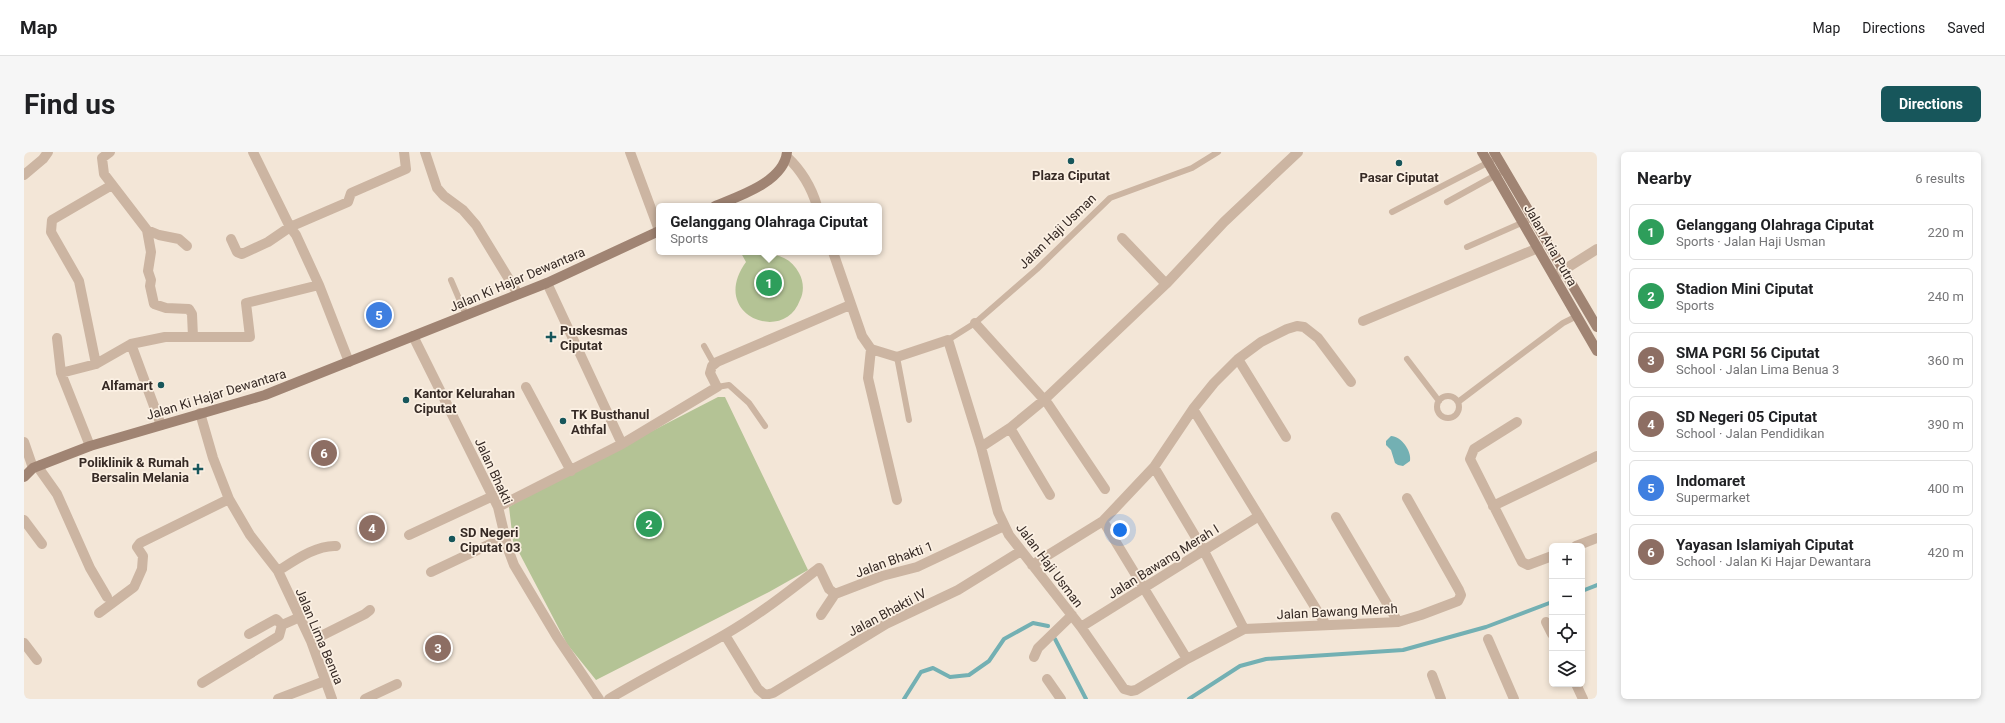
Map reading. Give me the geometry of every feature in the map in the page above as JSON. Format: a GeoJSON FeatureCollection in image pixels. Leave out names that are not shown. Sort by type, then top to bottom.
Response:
{"type":"FeatureCollection","features":[{"type":"Feature","properties":{"kind":"main road","name":"Jalan Aria Putra"},"geometry":{"type":"LineString","coordinates":[[1482,152],[1494,157],[1523,223],[1597,351]]}},
{"type":"Feature","properties":{"kind":"main road"},"geometry":{"type":"LineString","coordinates":[[722,203],[758,188],[781,169],[787,155]]}},
{"type":"Feature","properties":{"kind":"main road","name":"Jalan Aria Putra"},"geometry":{"type":"LineString","coordinates":[[1501,173],[1533,218],[1565,270],[1597,327]]}},
{"type":"Feature","properties":{"kind":"main road","name":"Jalan Ki Hajar Dewantara"},"geometry":{"type":"LineString","coordinates":[[24,477],[37,466],[90,446],[265,395],[547,283],[656,232]]}},
{"type":"Feature","properties":{"kind":"street"},"geometry":{"type":"LineString","coordinates":[[24,175],[43,159],[48,152]]}},
{"type":"Feature","properties":{"kind":"street"},"geometry":{"type":"LineString","coordinates":[[253,152],[290,227],[296,235],[319,285],[349,362]]}},
{"type":"Feature","properties":{"kind":"street"},"geometry":{"type":"LineString","coordinates":[[230,239],[237,252],[242,254],[268,242],[290,227],[348,202],[351,193],[406,169],[404,152]]}},
{"type":"Feature","properties":{"kind":"street"},"geometry":{"type":"LineString","coordinates":[[425,152],[438,188],[444,196],[463,210],[476,225],[518,294]]}},
{"type":"Feature","properties":{"kind":"street"},"geometry":{"type":"LineString","coordinates":[[630,152],[656,223]]}},
{"type":"Feature","properties":{"kind":"street"},"geometry":{"type":"LineString","coordinates":[[981,447],[1010,428],[1044,400],[1166,284],[1224,222],[1298,152]]}},
{"type":"Feature","properties":{"kind":"street"},"geometry":{"type":"LineString","coordinates":[[104,154],[104,174],[147,230],[151,252],[148,270],[151,280],[150,286],[154,304],[166,308],[189,309],[192,314],[193,336]]}},
{"type":"Feature","properties":{"kind":"street"},"geometry":{"type":"LineString","coordinates":[[787,155],[806,178],[816,203]]}},
{"type":"Feature","properties":{"kind":"street"},"geometry":{"type":"LineString","coordinates":[[96,364],[79,281],[51,232],[50,226],[52,220],[112,185]]}},
{"type":"Feature","properties":{"kind":"street"},"geometry":{"type":"LineString","coordinates":[[147,230],[159,235],[178,239],[187,246]]}},
{"type":"Feature","properties":{"kind":"street"},"geometry":{"type":"LineString","coordinates":[[1122,238],[1166,284]]}},
{"type":"Feature","properties":{"kind":"street"},"geometry":{"type":"LineString","coordinates":[[1363,321],[1538,248]]}},
{"type":"Feature","properties":{"kind":"street"},"geometry":{"type":"LineString","coordinates":[[1554,276],[1597,249]]}},
{"type":"Feature","properties":{"kind":"street"},"geometry":{"type":"LineString","coordinates":[[833,255],[862,336],[871,349],[897,357]]}},
{"type":"Feature","properties":{"kind":"street"},"geometry":{"type":"LineString","coordinates":[[547,283],[622,444]]}},
{"type":"Feature","properties":{"kind":"street"},"geometry":{"type":"LineString","coordinates":[[61,373],[96,364],[131,344],[164,337],[250,337],[246,303],[319,285]]}},
{"type":"Feature","properties":{"kind":"street"},"geometry":{"type":"LineString","coordinates":[[498,507],[622,444],[717,387],[710,376],[710,370],[714,364],[850,305]]}},
{"type":"Feature","properties":{"kind":"street"},"geometry":{"type":"LineString","coordinates":[[975,324],[1044,400],[1105,489]]}},
{"type":"Feature","properties":{"kind":"street"},"geometry":{"type":"LineString","coordinates":[[1032,565],[1103,521],[1154,467],[1193,409],[1214,383],[1238,359],[1261,342],[1287,329],[1297,326],[1304,327],[1318,338],[1351,382]]}},
{"type":"Feature","properties":{"kind":"street","name":"Jalan Bhakti"},"geometry":{"type":"LineString","coordinates":[[413,336],[498,507],[505,537],[514,565],[557,637],[599,699]]}},
{"type":"Feature","properties":{"kind":"street"},"geometry":{"type":"LineString","coordinates":[[57,338],[61,373],[90,446]]}},
{"type":"Feature","properties":{"kind":"street","name":"Jalan Haji Usman"},"geometry":{"type":"LineString","coordinates":[[897,357],[948,340],[981,447],[998,512],[1004,526],[1021,551],[1081,627],[1124,689],[1131,691],[1136,690]]}},
{"type":"Feature","properties":{"kind":"street"},"geometry":{"type":"LineString","coordinates":[[131,344],[161,425]]}},
{"type":"Feature","properties":{"kind":"street"},"geometry":{"type":"LineString","coordinates":[[871,349],[868,378],[897,500]]}},
{"type":"Feature","properties":{"kind":"street"},"geometry":{"type":"LineString","coordinates":[[1238,359],[1286,437]]}},
{"type":"Feature","properties":{"kind":"street"},"geometry":{"type":"LineString","coordinates":[[526,387],[571,470]]}},
{"type":"Feature","properties":{"kind":"street"},"geometry":{"type":"LineString","coordinates":[[1193,409],[1326,625]]}},
{"type":"Feature","properties":{"kind":"street","name":"Jalan Lima Benua"},"geometry":{"type":"LineString","coordinates":[[200,413],[213,458],[229,499],[250,535],[278,570],[311,641],[332,699]]}},
{"type":"Feature","properties":{"kind":"street"},"geometry":{"type":"LineString","coordinates":[[1518,422],[1474,449],[1470,456],[1471,462],[1522,562],[1528,565],[1549,557]]}},
{"type":"Feature","properties":{"kind":"street"},"geometry":{"type":"LineString","coordinates":[[1010,428],[1050,495]]}},
{"type":"Feature","properties":{"kind":"street"},"geometry":{"type":"LineString","coordinates":[[24,442],[37,466],[57,494],[90,568],[107,597]]}},
{"type":"Feature","properties":{"kind":"street"},"geometry":{"type":"LineString","coordinates":[[1493,506],[1597,456]]}},
{"type":"Feature","properties":{"kind":"street"},"geometry":{"type":"LineString","coordinates":[[1154,467],[1204,550],[1244,628]]}},
{"type":"Feature","properties":{"kind":"street"},"geometry":{"type":"LineString","coordinates":[[409,535],[493,496]]}},
{"type":"Feature","properties":{"kind":"street","name":"Jalan Bawang Merah"},"geometry":{"type":"LineString","coordinates":[[1136,690],[1187,658],[1244,628],[1398,622],[1453,604],[1459,600],[1461,595],[1407,498]]}},
{"type":"Feature","properties":{"kind":"street"},"geometry":{"type":"LineString","coordinates":[[99,613],[134,587],[142,569],[143,556],[137,547],[140,543],[229,499]]}},
{"type":"Feature","properties":{"kind":"street","name":"Jalan Bawang Merah I"},"geometry":{"type":"LineString","coordinates":[[1081,627],[1259,516]]}},
{"type":"Feature","properties":{"kind":"street"},"geometry":{"type":"LineString","coordinates":[[1336,517],[1398,622]]}},
{"type":"Feature","properties":{"kind":"street"},"geometry":{"type":"LineString","coordinates":[[24,520],[42,544]]}},
{"type":"Feature","properties":{"kind":"street"},"geometry":{"type":"LineString","coordinates":[[1103,521],[1187,658]]}},
{"type":"Feature","properties":{"kind":"street","name":"Jalan Bhakti 1"},"geometry":{"type":"LineString","coordinates":[[835,594],[882,576],[917,567],[1004,526]]}},
{"type":"Feature","properties":{"kind":"street"},"geometry":{"type":"LineString","coordinates":[[431,572],[505,537]]}},
{"type":"Feature","properties":{"kind":"street"},"geometry":{"type":"LineString","coordinates":[[1584,543],[1597,538]]}},
{"type":"Feature","properties":{"kind":"street"},"geometry":{"type":"LineString","coordinates":[[278,570],[299,558],[325,547],[336,546]]}},
{"type":"Feature","properties":{"kind":"street","name":"Jalan Bhakti IV"},"geometry":{"type":"LineString","coordinates":[[725,635],[758,689],[765,695],[773,693],[886,624],[958,590],[1021,551]]}},
{"type":"Feature","properties":{"kind":"street"},"geometry":{"type":"LineString","coordinates":[[609,699],[650,675],[725,635],[778,599],[819,568],[829,589],[835,594],[821,615]]}},
{"type":"Feature","properties":{"kind":"street"},"geometry":{"type":"LineString","coordinates":[[311,641],[370,610]]}},
{"type":"Feature","properties":{"kind":"street"},"geometry":{"type":"LineString","coordinates":[[1034,657],[1038,648],[1072,615]]}},
{"type":"Feature","properties":{"kind":"street"},"geometry":{"type":"LineString","coordinates":[[282,625],[300,617]]}},
{"type":"Feature","properties":{"kind":"street"},"geometry":{"type":"LineString","coordinates":[[249,634],[276,620],[282,625]]}},
{"type":"Feature","properties":{"kind":"street"},"geometry":{"type":"LineString","coordinates":[[1546,622],[1549,628]]}},
{"type":"Feature","properties":{"kind":"street"},"geometry":{"type":"LineString","coordinates":[[202,683],[279,636],[282,625]]}},
{"type":"Feature","properties":{"kind":"street"},"geometry":{"type":"LineString","coordinates":[[1488,639],[1514,699]]}},
{"type":"Feature","properties":{"kind":"street"},"geometry":{"type":"LineString","coordinates":[[24,643],[38,660]]}},
{"type":"Feature","properties":{"kind":"street"},"geometry":{"type":"LineString","coordinates":[[1432,675],[1441,699]]}},
{"type":"Feature","properties":{"kind":"street"},"geometry":{"type":"LineString","coordinates":[[1047,679],[1060,699]]}},
{"type":"Feature","properties":{"kind":"street"},"geometry":{"type":"LineString","coordinates":[[278,699],[297,696],[325,681]]}},
{"type":"Feature","properties":{"kind":"street"},"geometry":{"type":"LineString","coordinates":[[365,699],[397,684]]}},
{"type":"Feature","properties":{"kind":"street"},"geometry":{"type":"LineString","coordinates":[[1577,687],[1583,699]]}},
{"type":"Feature","properties":{"kind":"lane","name":"Jalan Haji Usman"},"geometry":{"type":"LineString","coordinates":[[948,340],[975,324],[1037,269],[1110,198],[1192,168],[1218,152]]}},
{"type":"Feature","properties":{"kind":"lane"},"geometry":{"type":"LineString","coordinates":[[1392,212],[1494,157]]}},
{"type":"Feature","properties":{"kind":"lane"},"geometry":{"type":"LineString","coordinates":[[1447,202],[1501,173]]}},
{"type":"Feature","properties":{"kind":"lane"},"geometry":{"type":"LineString","coordinates":[[1467,248],[1533,218]]}},
{"type":"Feature","properties":{"kind":"lane"},"geometry":{"type":"LineString","coordinates":[[451,280],[466,315]]}},
{"type":"Feature","properties":{"kind":"lane"},"geometry":{"type":"LineString","coordinates":[[1458,402],[1563,323],[1577,316]]}},
{"type":"Feature","properties":{"kind":"lane"},"geometry":{"type":"LineString","coordinates":[[704,346],[714,364]]}},
{"type":"Feature","properties":{"kind":"lane"},"geometry":{"type":"LineString","coordinates":[[897,357],[909,420]]}},
{"type":"Feature","properties":{"kind":"lane"},"geometry":{"type":"LineString","coordinates":[[1407,359],[1439,401]]}},
{"type":"Feature","properties":{"kind":"lane"},"geometry":{"type":"LineString","coordinates":[[717,387],[729,385],[741,394],[765,426]]}},
{"type":"Feature","properties":{"kind":"lane"},"geometry":{"type":"LineString","coordinates":[[1445,396],[1452,397],[1458,402],[1459,408],[1457,415],[1451,418],[1444,418],[1439,414],[1437,407],[1439,401],[1445,396]]}},
{"type":"Feature","properties":{"kind":"green space"},"geometry":{"type":"Polygon","coordinates":[[[742,255],[775,255],[784,258],[793,264],[802,280],[803,290],[800,300],[792,313],[779,320],[766,322],[753,318],[742,309],[736,297],[737,281],[746,262],[742,255]]]}},
{"type":"Feature","properties":{"kind":"green space"},"geometry":{"type":"Polygon","coordinates":[[[718,397],[725,397],[808,570],[769,592],[596,680],[567,644],[513,541],[509,507],[526,496],[718,397]]]}},
{"type":"Feature","properties":{"kind":"water"},"geometry":{"type":"Polygon","coordinates":[[[1391,436],[1402,441],[1408,449],[1410,461],[1403,466],[1395,463],[1391,450],[1386,445],[1386,441],[1391,436]]]}},
{"type":"Feature","properties":{"kind":"waterway"},"geometry":{"type":"LineString","coordinates":[[1585,590],[1597,585]]}},
{"type":"Feature","properties":{"kind":"waterway"},"geometry":{"type":"LineString","coordinates":[[1189,699],[1240,666],[1266,659],[1403,650],[1486,627],[1549,603]]}},
{"type":"Feature","properties":{"kind":"waterway"},"geometry":{"type":"LineString","coordinates":[[904,699],[921,672],[933,668],[950,677],[969,675],[989,661],[1004,639],[1033,623],[1048,626]]}},
{"type":"Feature","properties":{"kind":"waterway"},"geometry":{"type":"LineString","coordinates":[[1055,639],[1086,699]]}},
{"type":"Feature","properties":{"kind":"place","name":"Plaza Ciputat"},"geometry":{"type":"Point","coordinates":[1071,161]}},
{"type":"Feature","properties":{"kind":"place","name":"Pasar Ciputat"},"geometry":{"type":"Point","coordinates":[1399,163]}},
{"type":"Feature","properties":{"kind":"place","name":"Gelanggang Olahraga Ciputat"},"geometry":{"type":"Point","coordinates":[769,283]}},
{"type":"Feature","properties":{"kind":"place","name":"Indomaret"},"geometry":{"type":"Point","coordinates":[379,315]}},
{"type":"Feature","properties":{"kind":"place","name":"Puskesmas Ciputat"},"geometry":{"type":"Point","coordinates":[551,337]}},
{"type":"Feature","properties":{"kind":"place","name":"Alfamart"},"geometry":{"type":"Point","coordinates":[161,385]}},
{"type":"Feature","properties":{"kind":"place","name":"Kantor Kelurahan Ciputat"},"geometry":{"type":"Point","coordinates":[406,400]}},
{"type":"Feature","properties":{"kind":"place","name":"TK Busthanul Athfal"},"geometry":{"type":"Point","coordinates":[563,421]}},
{"type":"Feature","properties":{"kind":"place","name":"Yayasan Islamiyah Ciputat"},"geometry":{"type":"Point","coordinates":[324,453]}},
{"type":"Feature","properties":{"kind":"place","name":"Poliklinik & Rumah Bersalin Melania"},"geometry":{"type":"Point","coordinates":[198,469]}},
{"type":"Feature","properties":{"kind":"place","name":"Stadion Mini Ciputat"},"geometry":{"type":"Point","coordinates":[649,524]}},
{"type":"Feature","properties":{"kind":"place","name":"SD Negeri 05 Ciputat"},"geometry":{"type":"Point","coordinates":[372,528]}},
{"type":"Feature","properties":{"kind":"place","name":"SD Negeri Ciputat 03"},"geometry":{"type":"Point","coordinates":[452,539]}},
{"type":"Feature","properties":{"kind":"place","name":"SMA PGRI 56 Ciputat"},"geometry":{"type":"Point","coordinates":[438,648]}}]}
